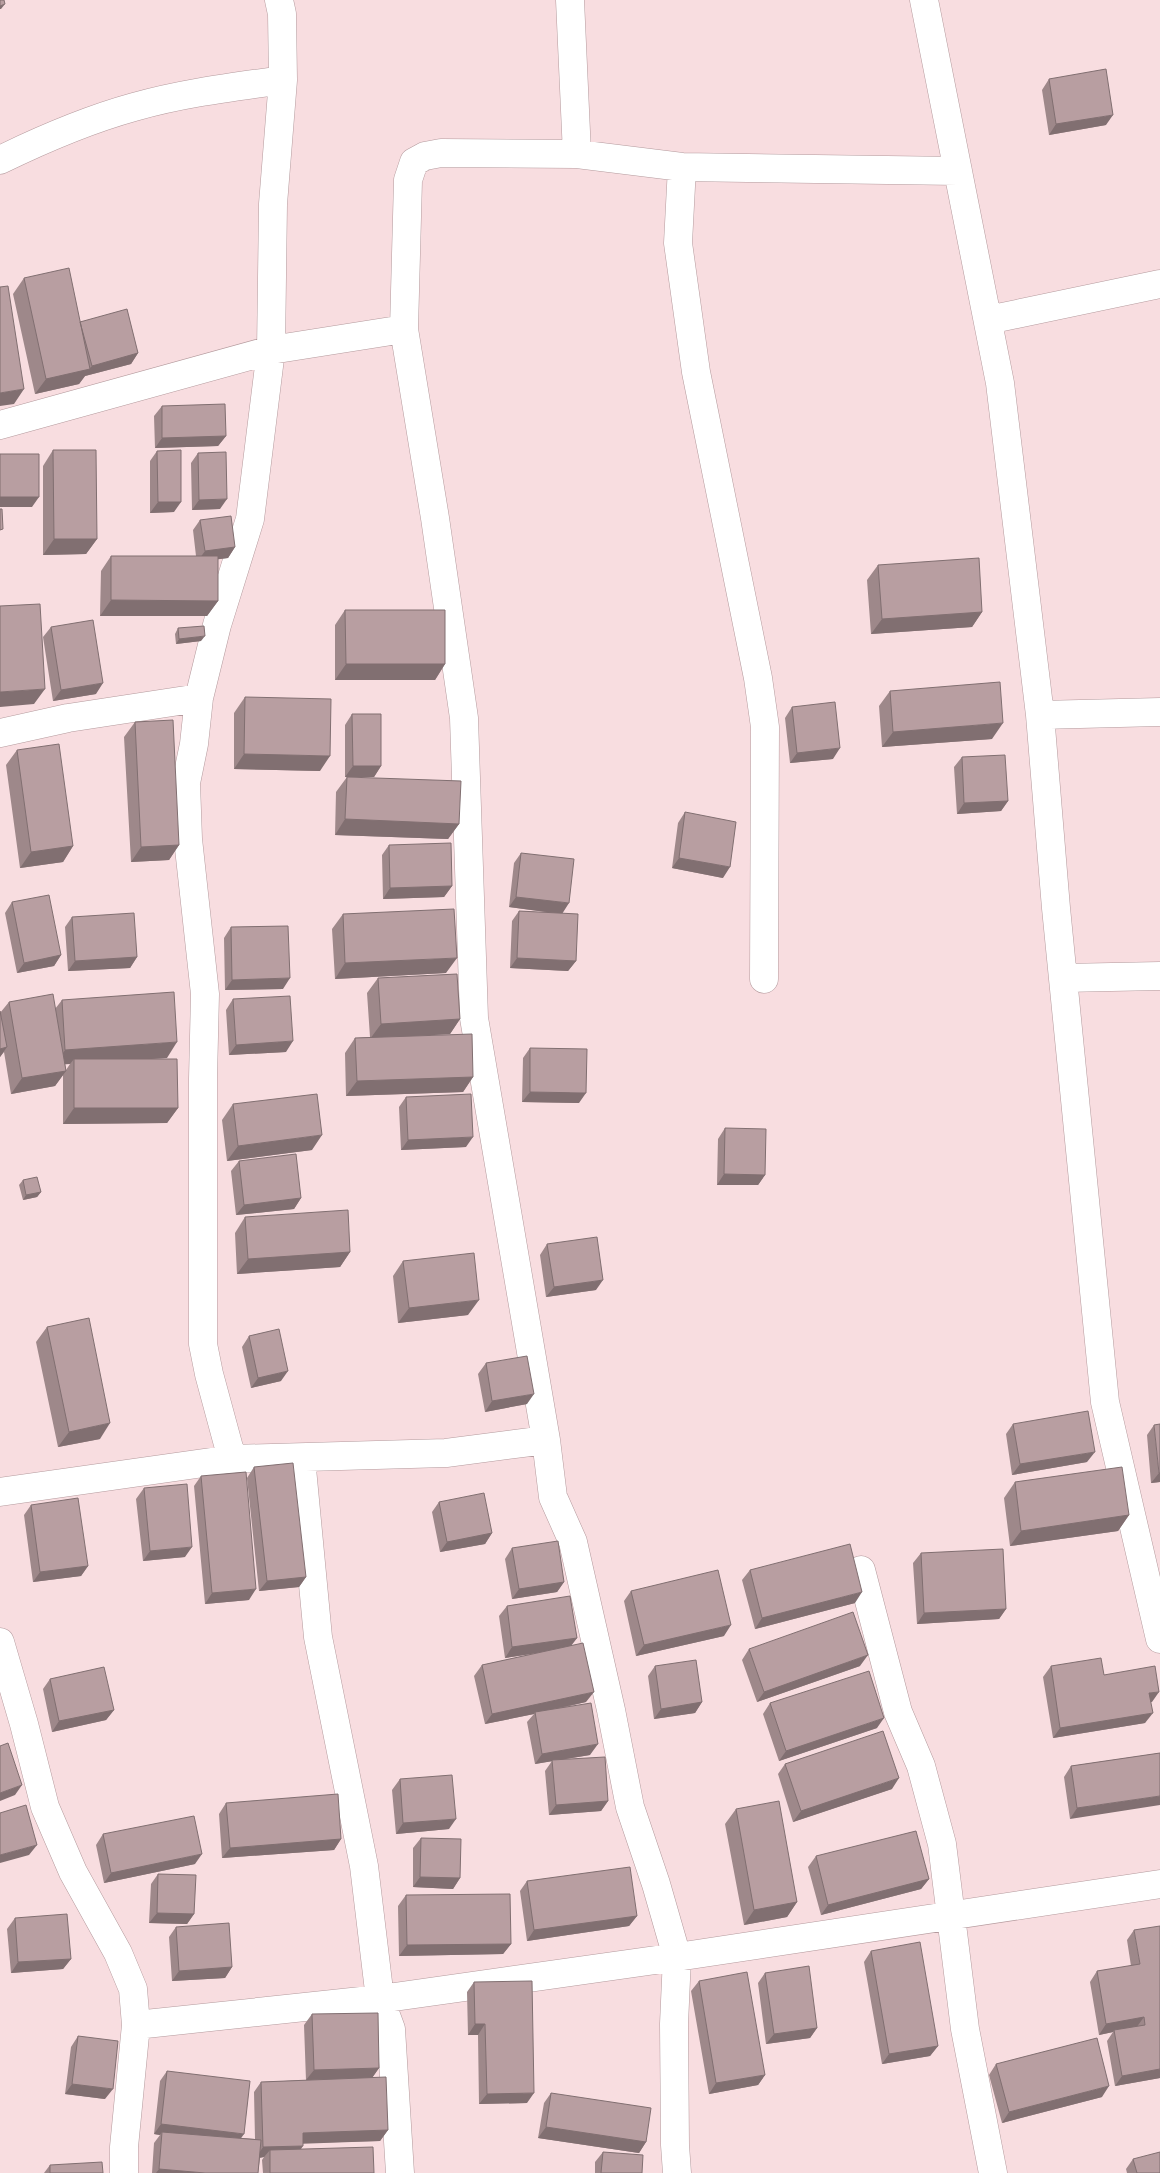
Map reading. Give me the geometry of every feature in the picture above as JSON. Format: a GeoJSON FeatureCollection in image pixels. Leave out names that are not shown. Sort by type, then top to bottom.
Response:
{"type":"FeatureCollection","features":[{"type":"Feature","properties":{"kind":"street"},"geometry":{"type":"LineString","coordinates":[[232,1459],[213,1392],[203,1344],[202,1098],[205,994],[188,839],[186,783],[194,744],[199,698],[217,625],[250,519],[271,350],[272,204],[283,80],[282,14],[278,0]]}},
{"type":"Feature","properties":{"kind":"street"},"geometry":{"type":"LineString","coordinates":[[570,0],[577,154]]}},
{"type":"Feature","properties":{"kind":"street"},"geometry":{"type":"LineString","coordinates":[[924,0],[1000,383],[1040,715],[1063,978],[1105,1402],[1160,1639]]}},
{"type":"Feature","properties":{"kind":"street"},"geometry":{"type":"LineString","coordinates":[[0,160],[49,136],[134,107],[207,90],[283,80]]}},
{"type":"Feature","properties":{"kind":"street"},"geometry":{"type":"LineString","coordinates":[[677,2173],[674,2024],[677,1956],[656,1884],[630,1807],[611,1710],[573,1542],[553,1497],[546,1440],[474,1018],[464,718],[435,518],[404,329],[408,180],[414,162],[426,156],[441,153],[577,154],[682,167],[958,172]]}},
{"type":"Feature","properties":{"kind":"street"},"geometry":{"type":"LineString","coordinates":[[682,167],[678,243],[696,372],[758,678],[765,727],[764,978]]}},
{"type":"Feature","properties":{"kind":"street"},"geometry":{"type":"LineString","coordinates":[[988,320],[1160,284]]}},
{"type":"Feature","properties":{"kind":"street"},"geometry":{"type":"LineString","coordinates":[[0,425],[271,350],[404,329]]}},
{"type":"Feature","properties":{"kind":"street"},"geometry":{"type":"LineString","coordinates":[[0,734],[68,718],[199,698]]}},
{"type":"Feature","properties":{"kind":"street"},"geometry":{"type":"LineString","coordinates":[[1040,715],[1160,712]]}},
{"type":"Feature","properties":{"kind":"street"},"geometry":{"type":"LineString","coordinates":[[1063,978],[1160,976]]}},
{"type":"Feature","properties":{"kind":"street"},"geometry":{"type":"LineString","coordinates":[[0,1492],[232,1459],[446,1453],[546,1440]]}},
{"type":"Feature","properties":{"kind":"street"},"geometry":{"type":"LineString","coordinates":[[301,1458],[318,1637],[364,1866],[380,1999],[391,2029],[400,2173]]}},
{"type":"Feature","properties":{"kind":"street"},"geometry":{"type":"LineString","coordinates":[[861,1570],[898,1712],[921,1766],[939,1836],[964,2029],[993,2173]]}},
{"type":"Feature","properties":{"kind":"street"},"geometry":{"type":"LineString","coordinates":[[0,1642],[45,1808],[73,1872],[118,1954],[133,1989],[136,2025],[124,2147],[124,2173]]}},
{"type":"Feature","properties":{"kind":"street"},"geometry":{"type":"LineString","coordinates":[[136,2025],[380,1999],[1160,1884]]}},
{"type":"Feature","properties":{"kind":"building"},"geometry":{"type":"Polygon","coordinates":[[[0,0],[4,0],[5,4],[0,6],[0,0]]]}},
{"type":"Feature","properties":{"kind":"building"},"geometry":{"type":"Polygon","coordinates":[[[1106,69],[1113,115],[1056,124],[1049,79],[1106,69]]]}},
{"type":"Feature","properties":{"kind":"building"},"geometry":{"type":"Polygon","coordinates":[[[69,268],[90,369],[46,379],[24,278],[69,268]]]}},
{"type":"Feature","properties":{"kind":"building"},"geometry":{"type":"Polygon","coordinates":[[[8,286],[24,389],[0,393],[0,287],[8,286]]]}},
{"type":"Feature","properties":{"kind":"building"},"geometry":{"type":"Polygon","coordinates":[[[127,309],[138,353],[92,366],[80,322],[127,309]]]}},
{"type":"Feature","properties":{"kind":"building"},"geometry":{"type":"Polygon","coordinates":[[[225,404],[226,436],[162,438],[162,406],[225,404]]]}},
{"type":"Feature","properties":{"kind":"building"},"geometry":{"type":"Polygon","coordinates":[[[53,450],[96,450],[97,539],[54,539],[53,450]]]}},
{"type":"Feature","properties":{"kind":"building"},"geometry":{"type":"Polygon","coordinates":[[[181,450],[181,502],[158,502],[157,451],[181,450]]]}},
{"type":"Feature","properties":{"kind":"building"},"geometry":{"type":"Polygon","coordinates":[[[226,452],[227,499],[199,500],[198,453],[226,452]]]}},
{"type":"Feature","properties":{"kind":"building"},"geometry":{"type":"Polygon","coordinates":[[[0,454],[39,454],[39,497],[0,497],[0,454]]]}},
{"type":"Feature","properties":{"kind":"building"},"geometry":{"type":"Polygon","coordinates":[[[0,509],[2,509],[3,529],[0,530],[0,509]]]}},
{"type":"Feature","properties":{"kind":"building"},"geometry":{"type":"Polygon","coordinates":[[[231,516],[235,547],[205,551],[200,520],[231,516]]]}},
{"type":"Feature","properties":{"kind":"building"},"geometry":{"type":"Polygon","coordinates":[[[111,556],[218,556],[218,601],[111,600],[111,556]]]}},
{"type":"Feature","properties":{"kind":"building"},"geometry":{"type":"Polygon","coordinates":[[[979,558],[982,612],[882,619],[878,565],[979,558]]]}},
{"type":"Feature","properties":{"kind":"building"},"geometry":{"type":"Polygon","coordinates":[[[40,604],[45,689],[0,692],[0,606],[40,604]]]}},
{"type":"Feature","properties":{"kind":"building"},"geometry":{"type":"Polygon","coordinates":[[[345,610],[445,610],[445,664],[346,664],[345,610]]]}},
{"type":"Feature","properties":{"kind":"building"},"geometry":{"type":"Polygon","coordinates":[[[93,620],[103,683],[61,690],[51,627],[93,620]]]}},
{"type":"Feature","properties":{"kind":"building"},"geometry":{"type":"Polygon","coordinates":[[[204,626],[205,636],[179,639],[178,628],[204,626]]]}},
{"type":"Feature","properties":{"kind":"building"},"geometry":{"type":"Polygon","coordinates":[[[1000,682],[1003,723],[893,732],[890,691],[1000,682]]]}},
{"type":"Feature","properties":{"kind":"building"},"geometry":{"type":"Polygon","coordinates":[[[245,697],[331,699],[330,756],[244,754],[245,697]]]}},
{"type":"Feature","properties":{"kind":"building"},"geometry":{"type":"Polygon","coordinates":[[[835,702],[840,748],[797,753],[792,707],[835,702]]]}},
{"type":"Feature","properties":{"kind":"building"},"geometry":{"type":"Polygon","coordinates":[[[352,714],[381,714],[381,766],[353,766],[352,714]]]}},
{"type":"Feature","properties":{"kind":"building"},"geometry":{"type":"Polygon","coordinates":[[[173,720],[179,845],[141,847],[135,722],[173,720]]]}},
{"type":"Feature","properties":{"kind":"building"},"geometry":{"type":"Polygon","coordinates":[[[59,744],[73,846],[31,852],[17,750],[59,744]]]}},
{"type":"Feature","properties":{"kind":"building"},"geometry":{"type":"Polygon","coordinates":[[[1005,755],[1008,801],[964,803],[962,757],[1005,755]]]}},
{"type":"Feature","properties":{"kind":"building"},"geometry":{"type":"Polygon","coordinates":[[[347,777],[461,781],[459,824],[345,819],[347,777]]]}},
{"type":"Feature","properties":{"kind":"building"},"geometry":{"type":"Polygon","coordinates":[[[685,812],[736,822],[730,867],[679,858],[685,812]]]}},
{"type":"Feature","properties":{"kind":"building"},"geometry":{"type":"Polygon","coordinates":[[[451,843],[452,886],[390,888],[389,845],[451,843]]]}},
{"type":"Feature","properties":{"kind":"building"},"geometry":{"type":"Polygon","coordinates":[[[521,853],[574,859],[569,903],[516,897],[521,853]]]}},
{"type":"Feature","properties":{"kind":"building"},"geometry":{"type":"Polygon","coordinates":[[[49,895],[61,955],[24,963],[12,902],[49,895]]]}},
{"type":"Feature","properties":{"kind":"building"},"geometry":{"type":"Polygon","coordinates":[[[454,909],[457,958],[345,963],[343,914],[454,909]]]}},
{"type":"Feature","properties":{"kind":"building"},"geometry":{"type":"Polygon","coordinates":[[[519,911],[578,914],[576,961],[517,958],[519,911]]]}},
{"type":"Feature","properties":{"kind":"building"},"geometry":{"type":"Polygon","coordinates":[[[134,913],[137,957],[75,961],[72,917],[134,913]]]}},
{"type":"Feature","properties":{"kind":"building"},"geometry":{"type":"Polygon","coordinates":[[[288,926],[290,978],[232,980],[231,927],[288,926]]]}},
{"type":"Feature","properties":{"kind":"building"},"geometry":{"type":"Polygon","coordinates":[[[457,974],[460,1019],[381,1024],[378,978],[457,974]]]}},
{"type":"Feature","properties":{"kind":"building"},"geometry":{"type":"Polygon","coordinates":[[[174,992],[177,1042],[65,1050],[62,1000],[174,992]]]}},
{"type":"Feature","properties":{"kind":"building"},"geometry":{"type":"Polygon","coordinates":[[[53,994],[66,1071],[22,1078],[9,1002],[53,994]]]}},
{"type":"Feature","properties":{"kind":"building"},"geometry":{"type":"Polygon","coordinates":[[[290,996],[293,1041],[236,1045],[233,999],[290,996]]]}},
{"type":"Feature","properties":{"kind":"building"},"geometry":{"type":"Polygon","coordinates":[[[0,1011],[7,1047],[0,1049],[0,1011]]]}},
{"type":"Feature","properties":{"kind":"building"},"geometry":{"type":"Polygon","coordinates":[[[472,1034],[473,1077],[357,1081],[355,1038],[472,1034]]]}},
{"type":"Feature","properties":{"kind":"building"},"geometry":{"type":"Polygon","coordinates":[[[530,1048],[587,1049],[586,1093],[530,1092],[530,1048]]]}},
{"type":"Feature","properties":{"kind":"building"},"geometry":{"type":"Polygon","coordinates":[[[74,1059],[177,1059],[178,1108],[74,1108],[74,1059]]]}},
{"type":"Feature","properties":{"kind":"building"},"geometry":{"type":"Polygon","coordinates":[[[317,1094],[322,1135],[238,1146],[233,1104],[317,1094]]]}},
{"type":"Feature","properties":{"kind":"building"},"geometry":{"type":"Polygon","coordinates":[[[471,1094],[473,1137],[408,1140],[406,1097],[471,1094]]]}},
{"type":"Feature","properties":{"kind":"building"},"geometry":{"type":"Polygon","coordinates":[[[725,1128],[766,1129],[765,1175],[724,1174],[725,1128]]]}},
{"type":"Feature","properties":{"kind":"building"},"geometry":{"type":"Polygon","coordinates":[[[296,1154],[301,1198],[244,1205],[239,1161],[296,1154]]]}},
{"type":"Feature","properties":{"kind":"building"},"geometry":{"type":"Polygon","coordinates":[[[37,1177],[41,1192],[26,1195],[23,1180],[37,1177]]]}},
{"type":"Feature","properties":{"kind":"building"},"geometry":{"type":"Polygon","coordinates":[[[348,1210],[350,1252],[248,1259],[245,1217],[348,1210]]]}},
{"type":"Feature","properties":{"kind":"building"},"geometry":{"type":"Polygon","coordinates":[[[597,1237],[603,1280],[554,1287],[547,1244],[597,1237]]]}},
{"type":"Feature","properties":{"kind":"building"},"geometry":{"type":"Polygon","coordinates":[[[474,1253],[479,1300],[409,1308],[403,1261],[474,1253]]]}},
{"type":"Feature","properties":{"kind":"building"},"geometry":{"type":"Polygon","coordinates":[[[89,1318],[110,1423],[69,1432],[47,1327],[89,1318]]]}},
{"type":"Feature","properties":{"kind":"building"},"geometry":{"type":"Polygon","coordinates":[[[279,1329],[288,1371],[258,1378],[249,1336],[279,1329]]]}},
{"type":"Feature","properties":{"kind":"building"},"geometry":{"type":"Polygon","coordinates":[[[527,1356],[534,1394],[492,1401],[486,1363],[527,1356]]]}},
{"type":"Feature","properties":{"kind":"building"},"geometry":{"type":"Polygon","coordinates":[[[1088,1411],[1095,1452],[1020,1464],[1013,1424],[1088,1411]]]}},
{"type":"Feature","properties":{"kind":"building"},"geometry":{"type":"Polygon","coordinates":[[[1160,1424],[1160,1473],[1159,1473],[1154,1425],[1160,1424]]]}},
{"type":"Feature","properties":{"kind":"building"},"geometry":{"type":"Polygon","coordinates":[[[293,1463],[306,1577],[267,1581],[254,1467],[293,1463]]]}},
{"type":"Feature","properties":{"kind":"building"},"geometry":{"type":"Polygon","coordinates":[[[1122,1467],[1129,1515],[1021,1531],[1015,1482],[1122,1467]]]}},
{"type":"Feature","properties":{"kind":"building"},"geometry":{"type":"Polygon","coordinates":[[[246,1472],[256,1589],[212,1593],[201,1476],[246,1472]]]}},
{"type":"Feature","properties":{"kind":"building"},"geometry":{"type":"Polygon","coordinates":[[[187,1484],[192,1547],[150,1551],[144,1488],[187,1484]]]}},
{"type":"Feature","properties":{"kind":"building"},"geometry":{"type":"Polygon","coordinates":[[[484,1493],[492,1533],[447,1542],[439,1502],[484,1493]]]}},
{"type":"Feature","properties":{"kind":"building"},"geometry":{"type":"Polygon","coordinates":[[[78,1498],[88,1566],[40,1572],[31,1505],[78,1498]]]}},
{"type":"Feature","properties":{"kind":"building"},"geometry":{"type":"Polygon","coordinates":[[[558,1541],[564,1582],[519,1589],[512,1548],[558,1541]]]}},
{"type":"Feature","properties":{"kind":"building"},"geometry":{"type":"Polygon","coordinates":[[[850,1544],[862,1592],[762,1618],[750,1570],[850,1544]]]}},
{"type":"Feature","properties":{"kind":"building"},"geometry":{"type":"Polygon","coordinates":[[[1003,1549],[1006,1609],[924,1613],[921,1553],[1003,1549]]]}},
{"type":"Feature","properties":{"kind":"building"},"geometry":{"type":"Polygon","coordinates":[[[718,1570],[731,1625],[644,1645],[631,1591],[718,1570]]]}},
{"type":"Feature","properties":{"kind":"building"},"geometry":{"type":"Polygon","coordinates":[[[570,1596],[577,1638],[512,1647],[507,1606],[570,1596]]]}},
{"type":"Feature","properties":{"kind":"building"},"geometry":{"type":"Polygon","coordinates":[[[853,1612],[868,1655],[764,1692],[749,1649],[853,1612]]]}},
{"type":"Feature","properties":{"kind":"building"},"geometry":{"type":"Polygon","coordinates":[[[583,1643],[594,1692],[492,1714],[482,1665],[583,1643]]]}},
{"type":"Feature","properties":{"kind":"building"},"geometry":{"type":"Polygon","coordinates":[[[1101,1658],[1104,1675],[1155,1666],[1159,1692],[1149,1693],[1153,1713],[1060,1728],[1051,1666],[1101,1658]]]}},
{"type":"Feature","properties":{"kind":"building"},"geometry":{"type":"Polygon","coordinates":[[[696,1660],[702,1702],[661,1709],[655,1666],[696,1660]]]}},
{"type":"Feature","properties":{"kind":"building"},"geometry":{"type":"Polygon","coordinates":[[[104,1667],[114,1710],[59,1721],[50,1679],[104,1667]]]}},
{"type":"Feature","properties":{"kind":"building"},"geometry":{"type":"Polygon","coordinates":[[[869,1671],[884,1718],[786,1751],[770,1703],[869,1671]]]}},
{"type":"Feature","properties":{"kind":"building"},"geometry":{"type":"Polygon","coordinates":[[[591,1703],[598,1744],[542,1754],[535,1712],[591,1703]]]}},
{"type":"Feature","properties":{"kind":"building"},"geometry":{"type":"Polygon","coordinates":[[[883,1731],[899,1778],[801,1811],[785,1764],[883,1731]]]}},
{"type":"Feature","properties":{"kind":"building"},"geometry":{"type":"Polygon","coordinates":[[[8,1743],[22,1785],[0,1793],[0,1746],[8,1743]]]}},
{"type":"Feature","properties":{"kind":"building"},"geometry":{"type":"Polygon","coordinates":[[[1160,1753],[1160,1796],[1077,1808],[1071,1766],[1160,1753]]]}},
{"type":"Feature","properties":{"kind":"building"},"geometry":{"type":"Polygon","coordinates":[[[605,1757],[608,1801],[556,1805],[552,1760],[605,1757]]]}},
{"type":"Feature","properties":{"kind":"building"},"geometry":{"type":"Polygon","coordinates":[[[452,1775],[456,1819],[403,1823],[400,1779],[452,1775]]]}},
{"type":"Feature","properties":{"kind":"building"},"geometry":{"type":"Polygon","coordinates":[[[338,1794],[341,1839],[230,1848],[226,1803],[338,1794]]]}},
{"type":"Feature","properties":{"kind":"building"},"geometry":{"type":"Polygon","coordinates":[[[779,1801],[797,1902],[754,1910],[736,1809],[779,1801]]]}},
{"type":"Feature","properties":{"kind":"building"},"geometry":{"type":"Polygon","coordinates":[[[26,1805],[37,1845],[0,1855],[0,1813],[26,1805]]]}},
{"type":"Feature","properties":{"kind":"building"},"geometry":{"type":"Polygon","coordinates":[[[194,1816],[202,1854],[111,1873],[103,1834],[194,1816]]]}},
{"type":"Feature","properties":{"kind":"building"},"geometry":{"type":"Polygon","coordinates":[[[916,1831],[929,1879],[828,1905],[816,1856],[916,1831]]]}},
{"type":"Feature","properties":{"kind":"building"},"geometry":{"type":"Polygon","coordinates":[[[421,1838],[461,1839],[460,1878],[420,1877],[421,1838]]]}},
{"type":"Feature","properties":{"kind":"building"},"geometry":{"type":"Polygon","coordinates":[[[630,1867],[637,1916],[534,1930],[527,1881],[630,1867]]]}},
{"type":"Feature","properties":{"kind":"building"},"geometry":{"type":"Polygon","coordinates":[[[158,1874],[196,1875],[194,1914],[157,1913],[158,1874]]]}},
{"type":"Feature","properties":{"kind":"building"},"geometry":{"type":"Polygon","coordinates":[[[510,1894],[511,1944],[407,1945],[406,1895],[510,1894]]]}},
{"type":"Feature","properties":{"kind":"building"},"geometry":{"type":"Polygon","coordinates":[[[67,1914],[71,1959],[18,1962],[15,1918],[67,1914]]]}},
{"type":"Feature","properties":{"kind":"building"},"geometry":{"type":"Polygon","coordinates":[[[229,1923],[232,1967],[179,1971],[176,1927],[229,1923]]]}},
{"type":"Feature","properties":{"kind":"building"},"geometry":{"type":"Polygon","coordinates":[[[1160,1926],[1160,2069],[1122,2076],[1114,2030],[1145,2025],[1144,2017],[1106,2024],[1097,1971],[1140,1964],[1134,1930],[1160,1926]]]}},
{"type":"Feature","properties":{"kind":"building"},"geometry":{"type":"Polygon","coordinates":[[[920,1942],[938,2046],[889,2054],[871,1951],[920,1942]]]}},
{"type":"Feature","properties":{"kind":"building"},"geometry":{"type":"Polygon","coordinates":[[[809,1966],[817,2028],[774,2034],[765,1973],[809,1966]]]}},
{"type":"Feature","properties":{"kind":"building"},"geometry":{"type":"Polygon","coordinates":[[[747,1972],[765,2075],[716,2083],[699,1981],[747,1972]]]}},
{"type":"Feature","properties":{"kind":"building"},"geometry":{"type":"Polygon","coordinates":[[[532,1981],[534,2093],[487,2094],[485,2024],[475,2024],[474,1982],[532,1981]]]}},
{"type":"Feature","properties":{"kind":"building"},"geometry":{"type":"Polygon","coordinates":[[[378,2013],[379,2068],[314,2070],[312,2014],[378,2013]]]}},
{"type":"Feature","properties":{"kind":"building"},"geometry":{"type":"Polygon","coordinates":[[[78,2036],[118,2041],[113,2089],[72,2084],[78,2036]]]}},
{"type":"Feature","properties":{"kind":"building"},"geometry":{"type":"Polygon","coordinates":[[[1097,2038],[1109,2086],[1009,2112],[996,2064],[1097,2038]]]}},
{"type":"Feature","properties":{"kind":"building"},"geometry":{"type":"Polygon","coordinates":[[[167,2071],[250,2081],[244,2134],[161,2124],[167,2071]]]}},
{"type":"Feature","properties":{"kind":"building"},"geometry":{"type":"Polygon","coordinates":[[[386,2077],[388,2130],[303,2133],[303,2146],[263,2147],[261,2082],[386,2077]]]}},
{"type":"Feature","properties":{"kind":"building"},"geometry":{"type":"Polygon","coordinates":[[[551,2093],[651,2108],[646,2142],[546,2127],[551,2093]]]}},
{"type":"Feature","properties":{"kind":"building"},"geometry":{"type":"Polygon","coordinates":[[[162,2132],[261,2140],[258,2173],[205,2173],[159,2169],[162,2132]]]}},
{"type":"Feature","properties":{"kind":"building"},"geometry":{"type":"Polygon","coordinates":[[[373,2147],[374,2173],[270,2173],[270,2150],[373,2147]]]}},
{"type":"Feature","properties":{"kind":"building"},"geometry":{"type":"Polygon","coordinates":[[[603,2152],[643,2155],[642,2173],[601,2173],[603,2152]]]}},
{"type":"Feature","properties":{"kind":"building"},"geometry":{"type":"Polygon","coordinates":[[[1160,2152],[1160,2173],[1137,2173],[1133,2159],[1160,2152]]]}},
{"type":"Feature","properties":{"kind":"building"},"geometry":{"type":"Polygon","coordinates":[[[102,2162],[103,2173],[50,2173],[50,2165],[102,2162]]]}}]}
